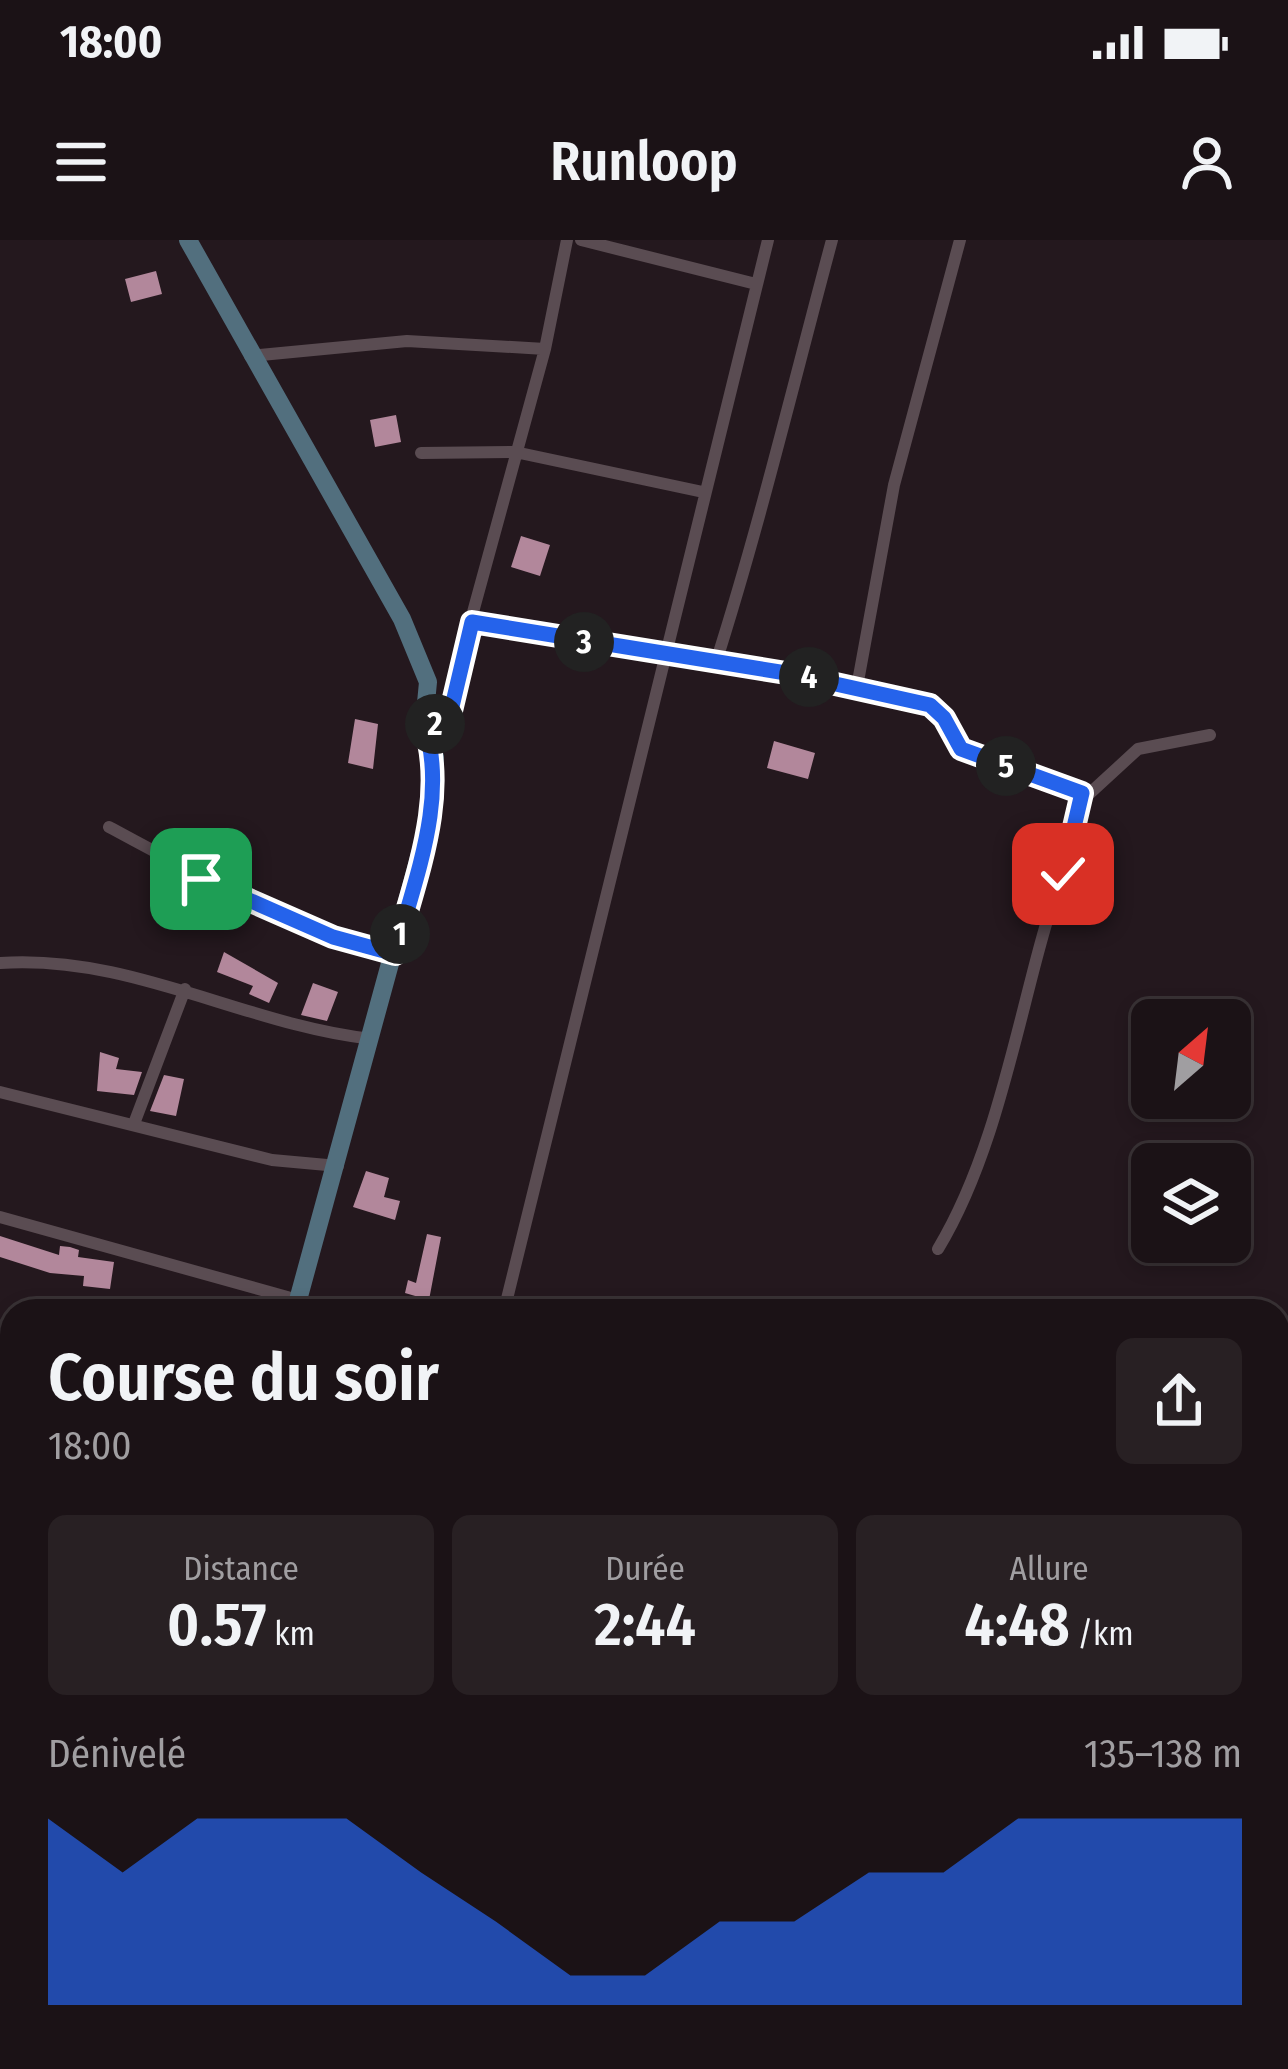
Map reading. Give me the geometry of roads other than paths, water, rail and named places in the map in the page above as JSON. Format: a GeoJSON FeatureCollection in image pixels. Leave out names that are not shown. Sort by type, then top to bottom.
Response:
{"type":"FeatureCollection","features":[{"type":"Feature","properties":{"kind":"main road"},"geometry":{"type":"LineString","coordinates":[[188,240],[249,357],[402,619],[428,682],[424,724],[435,757],[432,810],[299,1299]]}},
{"type":"Feature","properties":{"kind":"street"},"geometry":{"type":"LineString","coordinates":[[424,724],[438,724],[450,715],[544,349],[567,240]]}},
{"type":"Feature","properties":{"kind":"street"},"geometry":{"type":"LineString","coordinates":[[581,240],[756,284]]}},
{"type":"Feature","properties":{"kind":"street"},"geometry":{"type":"LineString","coordinates":[[506,1299],[768,240]]}},
{"type":"Feature","properties":{"kind":"street"},"geometry":{"type":"LineString","coordinates":[[716,662],[746,576],[773,449],[832,240]]}},
{"type":"Feature","properties":{"kind":"street"},"geometry":{"type":"LineString","coordinates":[[857,687],[881,541],[960,240]]}},
{"type":"Feature","properties":{"kind":"street"},"geometry":{"type":"LineString","coordinates":[[249,357],[407,341],[544,349]]}},
{"type":"Feature","properties":{"kind":"street"},"geometry":{"type":"LineString","coordinates":[[421,453],[515,452],[703,492]]}},
{"type":"Feature","properties":{"kind":"street"},"geometry":{"type":"LineString","coordinates":[[472,622],[857,687],[930,705],[944,718],[961,749],[1082,793],[1098,790],[1138,748],[1210,735]]}},
{"type":"Feature","properties":{"kind":"street"},"geometry":{"type":"LineString","coordinates":[[938,1250],[959,1208],[992,1114],[1072,844],[1082,793]]}},
{"type":"Feature","properties":{"kind":"street"},"geometry":{"type":"LineString","coordinates":[[110,827],[240,899],[333,937],[395,954]]}},
{"type":"Feature","properties":{"kind":"street"},"geometry":{"type":"LineString","coordinates":[[0,963],[82,966],[185,989],[314,1033],[372,1039]]}},
{"type":"Feature","properties":{"kind":"street"},"geometry":{"type":"LineString","coordinates":[[135,1121],[185,989]]}},
{"type":"Feature","properties":{"kind":"street"},"geometry":{"type":"LineString","coordinates":[[0,1092],[135,1121],[272,1160],[338,1166]]}},
{"type":"Feature","properties":{"kind":"street"},"geometry":{"type":"LineString","coordinates":[[0,1217],[274,1299]]}}]}
